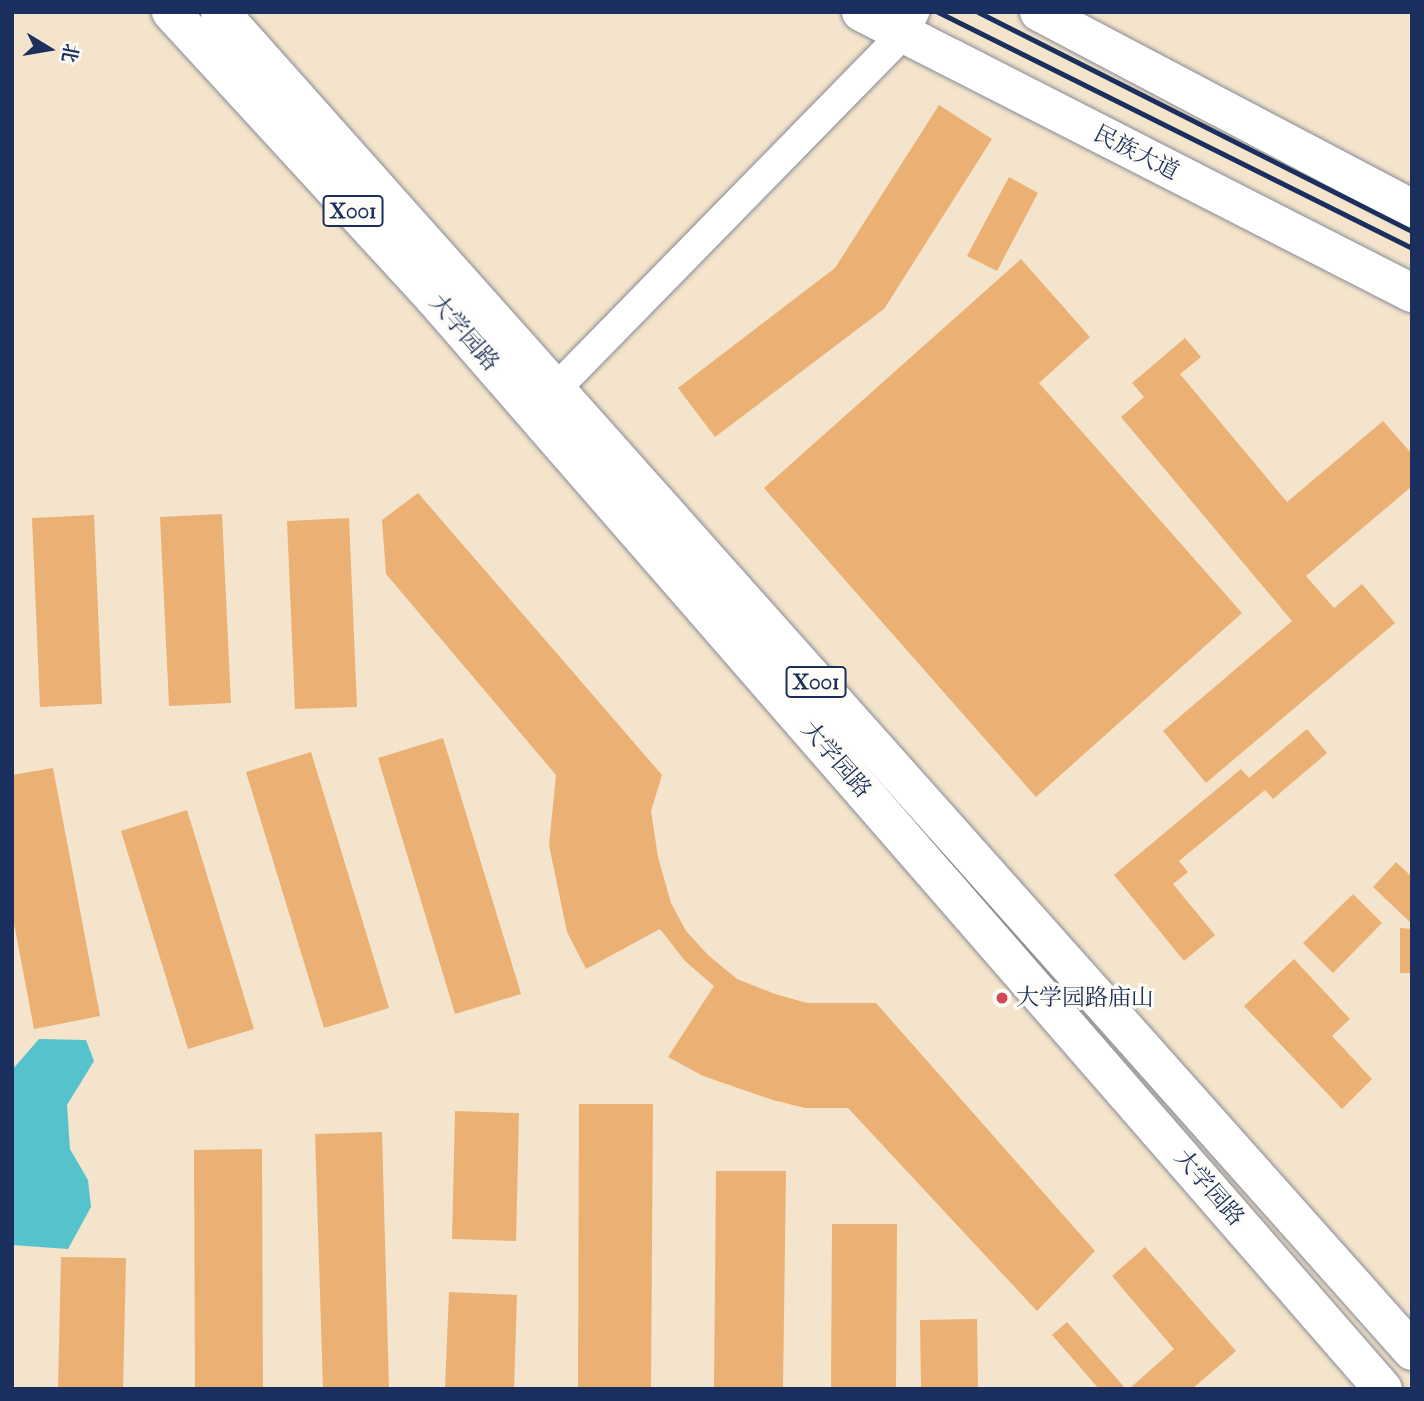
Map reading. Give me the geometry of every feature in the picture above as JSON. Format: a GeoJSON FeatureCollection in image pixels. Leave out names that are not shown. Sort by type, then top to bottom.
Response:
{"type":"FeatureCollection","features":[{"type":"Feature","properties":{"kind":"main road","name":"大学园路"},"geometry":{"type":"LineString","coordinates":[[171,12],[545,401],[1412,1351]]}},
{"type":"Feature","properties":{"kind":"main road","name":"大学园路"},"geometry":{"type":"LineString","coordinates":[[219,12],[545,401],[1383,1389]]}},
{"type":"Feature","properties":{"kind":"main road","name":"民族大道"},"geometry":{"type":"LineString","coordinates":[[861,12],[909,23],[1412,293]]}},
{"type":"Feature","properties":{"kind":"main road"},"geometry":{"type":"LineString","coordinates":[[1039,12],[1412,209]]}},
{"type":"Feature","properties":{"kind":"street"},"geometry":{"type":"LineString","coordinates":[[545,401],[909,23]]}},
{"type":"Feature","properties":{"kind":"water"},"geometry":{"type":"Polygon","coordinates":[[[39,1039],[86,1040],[94,1061],[67,1105],[70,1149],[88,1180],[91,1207],[68,1249],[12,1245],[12,1070],[39,1039]]]}},
{"type":"Feature","properties":{"kind":"building"},"geometry":{"type":"Polygon","coordinates":[[[939,105],[992,139],[884,309],[715,437],[678,388],[835,268],[939,105]]]}},
{"type":"Feature","properties":{"kind":"building"},"geometry":{"type":"Polygon","coordinates":[[[1009,177],[1038,193],[997,271],[967,256],[1009,177]]]}},
{"type":"Feature","properties":{"kind":"building"},"geometry":{"type":"Polygon","coordinates":[[[1021,259],[1090,337],[1039,383],[1242,613],[1036,797],[764,488],[1021,259]]]}},
{"type":"Feature","properties":{"kind":"building"},"geometry":{"type":"Polygon","coordinates":[[[1185,338],[1201,357],[1180,374],[1287,502],[1383,421],[1412,454],[1412,486],[1306,576],[1334,608],[1362,584],[1395,623],[1206,783],[1163,731],[1292,621],[1121,417],[1144,397],[1132,383],[1185,338]]]}},
{"type":"Feature","properties":{"kind":"building"},"geometry":{"type":"Polygon","coordinates":[[[418,493],[662,775],[651,811],[658,857],[671,903],[686,931],[708,955],[737,979],[775,994],[807,1003],[876,1003],[1095,1251],[1037,1311],[848,1108],[805,1108],[773,1100],[703,1076],[668,1057],[714,986],[685,961],[660,929],[586,969],[567,932],[549,845],[556,775],[386,574],[382,520],[418,493]]]}},
{"type":"Feature","properties":{"kind":"building"},"geometry":{"type":"Polygon","coordinates":[[[222,514],[231,703],[169,706],[160,517],[222,514]]]}},
{"type":"Feature","properties":{"kind":"building"},"geometry":{"type":"Polygon","coordinates":[[[94,515],[102,704],[40,707],[32,518],[94,515]]]}},
{"type":"Feature","properties":{"kind":"building"},"geometry":{"type":"Polygon","coordinates":[[[349,518],[357,707],[295,709],[287,521],[349,518]]]}},
{"type":"Feature","properties":{"kind":"building"},"geometry":{"type":"Polygon","coordinates":[[[1307,729],[1327,753],[1273,799],[1265,790],[1179,861],[1188,872],[1173,884],[1215,935],[1184,961],[1114,875],[1241,769],[1249,778],[1307,729]]]}},
{"type":"Feature","properties":{"kind":"building"},"geometry":{"type":"Polygon","coordinates":[[[443,738],[521,994],[455,1014],[378,758],[443,738]]]}},
{"type":"Feature","properties":{"kind":"building"},"geometry":{"type":"Polygon","coordinates":[[[311,752],[389,1008],[324,1028],[246,772],[311,752]]]}},
{"type":"Feature","properties":{"kind":"building"},"geometry":{"type":"Polygon","coordinates":[[[53,768],[100,1016],[34,1029],[12,913],[12,775],[53,768]]]}},
{"type":"Feature","properties":{"kind":"building"},"geometry":{"type":"Polygon","coordinates":[[[187,810],[254,1029],[188,1049],[121,831],[187,810]]]}},
{"type":"Feature","properties":{"kind":"building"},"geometry":{"type":"Polygon","coordinates":[[[1396,862],[1412,877],[1412,924],[1373,887],[1396,862]]]}},
{"type":"Feature","properties":{"kind":"building"},"geometry":{"type":"Polygon","coordinates":[[[1353,894],[1382,923],[1333,973],[1303,943],[1353,894]]]}},
{"type":"Feature","properties":{"kind":"building"},"geometry":{"type":"Polygon","coordinates":[[[1400,928],[1412,929],[1412,973],[1400,973],[1400,928]]]}},
{"type":"Feature","properties":{"kind":"building"},"geometry":{"type":"Polygon","coordinates":[[[1294,959],[1350,1019],[1332,1036],[1372,1079],[1342,1109],[1244,1006],[1294,959]]]}},
{"type":"Feature","properties":{"kind":"building"},"geometry":{"type":"Polygon","coordinates":[[[579,1104],[653,1104],[651,1389],[578,1389],[579,1104]]]}},
{"type":"Feature","properties":{"kind":"building"},"geometry":{"type":"Polygon","coordinates":[[[455,1111],[519,1113],[516,1241],[452,1239],[455,1111]]]}},
{"type":"Feature","properties":{"kind":"building"},"geometry":{"type":"Polygon","coordinates":[[[382,1132],[389,1389],[323,1389],[315,1134],[382,1132]]]}},
{"type":"Feature","properties":{"kind":"building"},"geometry":{"type":"Polygon","coordinates":[[[262,1149],[263,1389],[195,1389],[194,1150],[262,1149]]]}},
{"type":"Feature","properties":{"kind":"building"},"geometry":{"type":"Polygon","coordinates":[[[716,1171],[786,1171],[783,1389],[714,1389],[716,1171]]]}},
{"type":"Feature","properties":{"kind":"building"},"geometry":{"type":"Polygon","coordinates":[[[832,1224],[897,1224],[896,1389],[831,1389],[832,1224]]]}},
{"type":"Feature","properties":{"kind":"building"},"geometry":{"type":"Polygon","coordinates":[[[1145,1247],[1236,1351],[1192,1389],[1129,1389],[1174,1349],[1112,1276],[1145,1247]]]}},
{"type":"Feature","properties":{"kind":"building"},"geometry":{"type":"Polygon","coordinates":[[[61,1257],[126,1258],[123,1389],[58,1389],[61,1257]]]}},
{"type":"Feature","properties":{"kind":"building"},"geometry":{"type":"Polygon","coordinates":[[[449,1292],[517,1295],[514,1389],[445,1389],[449,1292]]]}},
{"type":"Feature","properties":{"kind":"building"},"geometry":{"type":"Polygon","coordinates":[[[977,1319],[978,1389],[921,1389],[920,1320],[977,1319]]]}},
{"type":"Feature","properties":{"kind":"building"},"geometry":{"type":"Polygon","coordinates":[[[1067,1322],[1126,1389],[1099,1389],[1052,1335],[1067,1322]]]}},
{"type":"Feature","properties":{"kind":"railway"},"geometry":{"type":"LineString","coordinates":[[938,12],[1412,248]]}},
{"type":"Feature","properties":{"kind":"railway"},"geometry":{"type":"LineString","coordinates":[[978,12],[1412,231]]}},
{"type":"Feature","properties":{"kind":"place","name":"大学园路庙山"},"geometry":{"type":"Point","coordinates":[1002,998]}}]}
